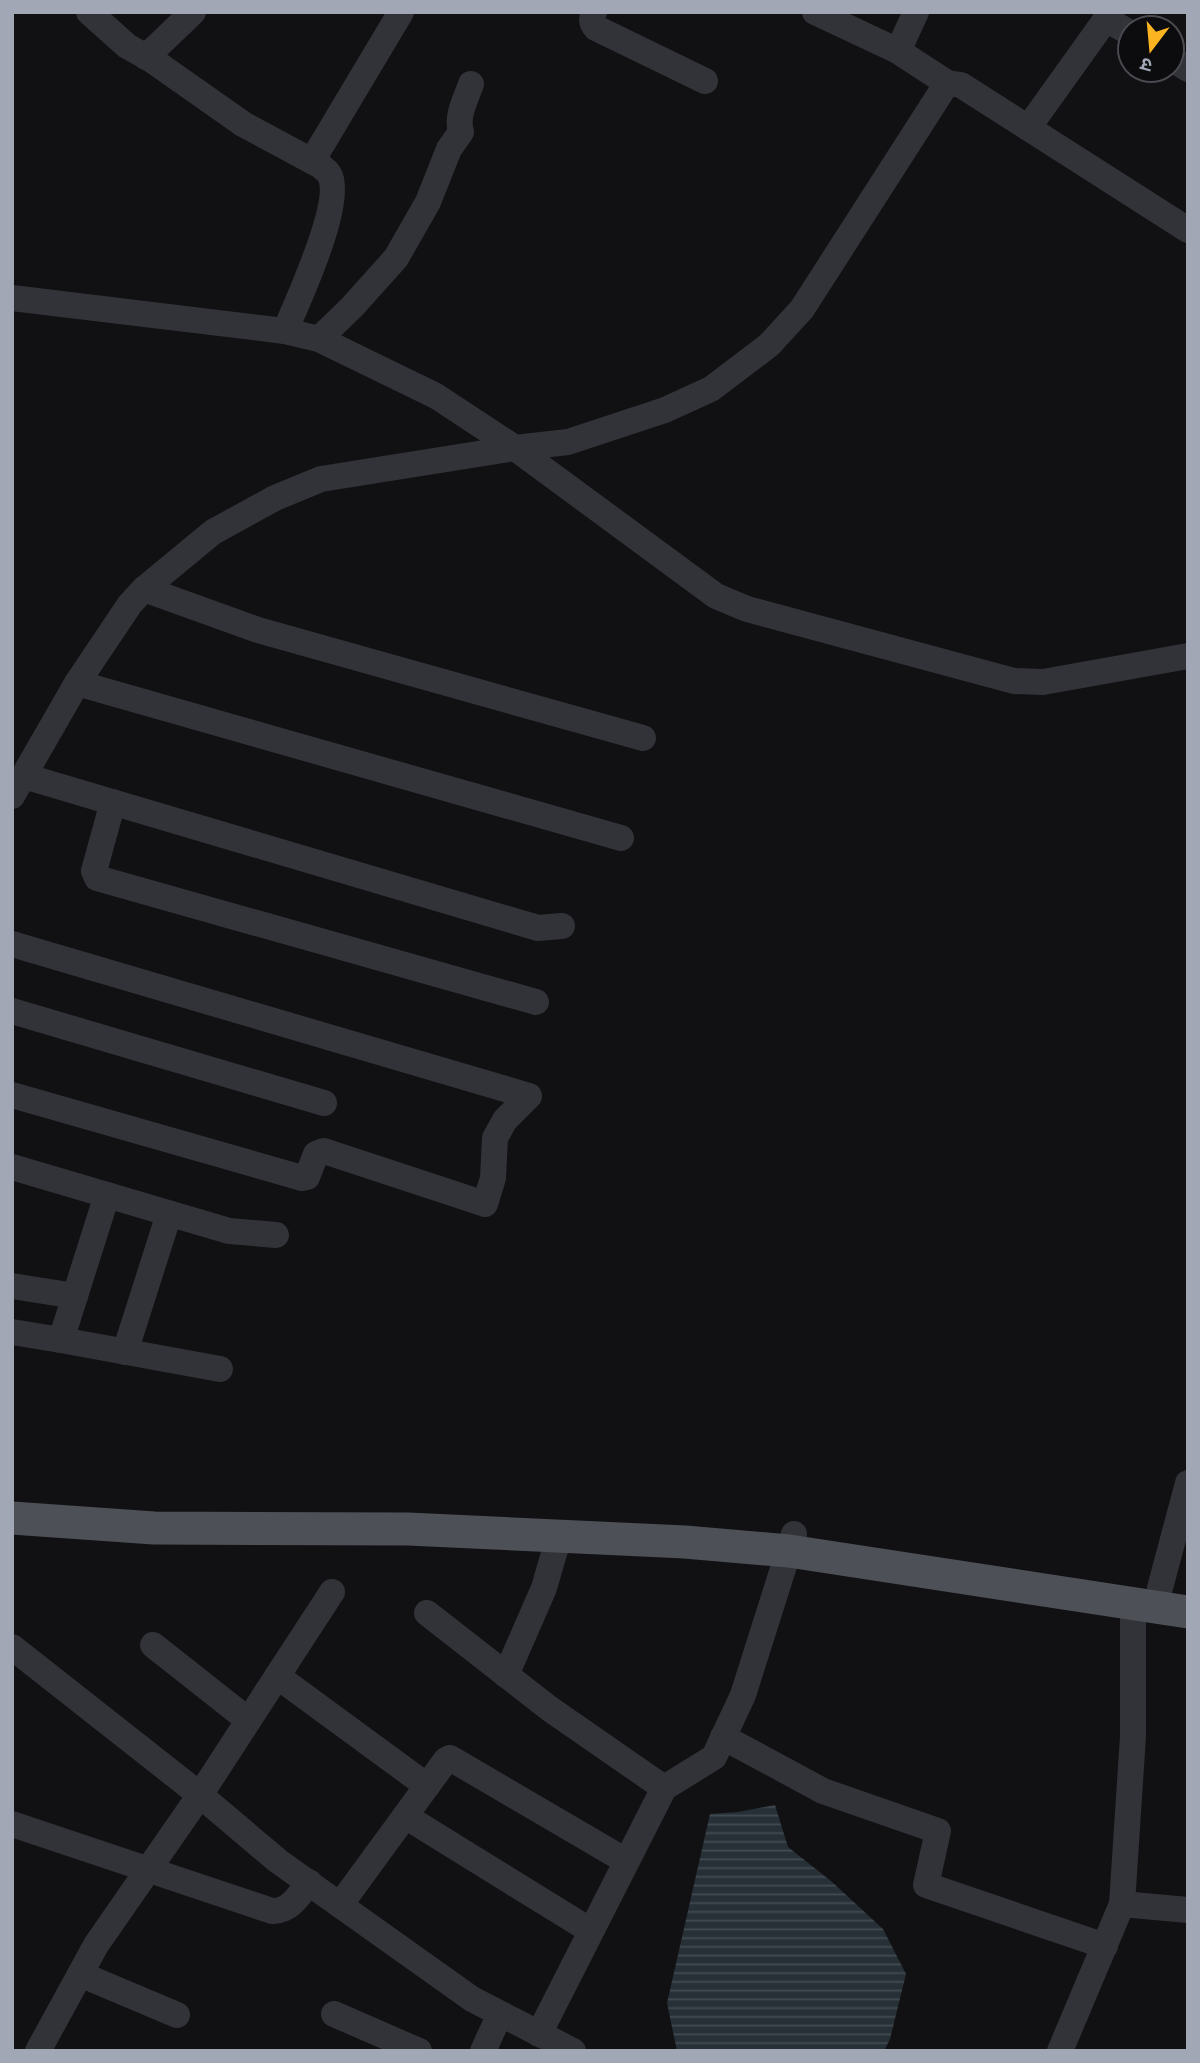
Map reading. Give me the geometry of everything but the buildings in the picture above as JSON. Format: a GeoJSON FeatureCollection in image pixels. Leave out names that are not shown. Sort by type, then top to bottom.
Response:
{"type":"FeatureCollection","features":[{"type":"Feature","properties":{"kind":"main road"},"geometry":{"type":"LineString","coordinates":[[12,1501],[426,1512],[675,1523],[792,1543],[1160,1595],[1188,1612]]}},
{"type":"Feature","properties":{"kind":"main road"},"geometry":{"type":"LineString","coordinates":[[12,1518],[154,1528],[408,1529],[685,1542],[792,1543]]}},
{"type":"Feature","properties":{"kind":"street"},"geometry":{"type":"LineString","coordinates":[[89,12],[127,46],[243,124],[312,161],[329,174],[331,201],[316,255],[285,331]]}},
{"type":"Feature","properties":{"kind":"street"},"geometry":{"type":"LineString","coordinates":[[146,57],[193,12]]}},
{"type":"Feature","properties":{"kind":"street"},"geometry":{"type":"LineString","coordinates":[[312,161],[401,12]]}},
{"type":"Feature","properties":{"kind":"street"},"geometry":{"type":"LineString","coordinates":[[594,12],[592,20],[596,28],[705,81]]}},
{"type":"Feature","properties":{"kind":"street"},"geometry":{"type":"LineString","coordinates":[[815,12],[898,51],[947,83],[961,85],[1188,230]]}},
{"type":"Feature","properties":{"kind":"street"},"geometry":{"type":"LineString","coordinates":[[898,51],[916,12]]}},
{"type":"Feature","properties":{"kind":"street"},"geometry":{"type":"LineString","coordinates":[[1028,128],[1109,15]]}},
{"type":"Feature","properties":{"kind":"street"},"geometry":{"type":"LineString","coordinates":[[562,926],[538,928],[113,802],[18,786],[77,682],[130,604],[144,589],[213,532],[275,498],[321,479],[568,442],[665,410],[711,389],[769,345],[802,309],[947,83]]}},
{"type":"Feature","properties":{"kind":"street"},"geometry":{"type":"LineString","coordinates":[[319,339],[390,267],[408,239],[428,202],[449,149],[461,132],[460,117],[471,84]]}},
{"type":"Feature","properties":{"kind":"street"},"geometry":{"type":"LineString","coordinates":[[12,298],[285,331],[319,339],[436,396],[516,448],[710,592],[737,606],[1025,683],[1188,656]]}},
{"type":"Feature","properties":{"kind":"street"},"geometry":{"type":"LineString","coordinates":[[144,589],[258,631],[643,738]]}},
{"type":"Feature","properties":{"kind":"street"},"geometry":{"type":"LineString","coordinates":[[77,682],[621,838]]}},
{"type":"Feature","properties":{"kind":"street"},"geometry":{"type":"LineString","coordinates":[[113,802],[94,871],[97,878],[536,1002]]}},
{"type":"Feature","properties":{"kind":"street"},"geometry":{"type":"LineString","coordinates":[[12,944],[529,1096],[505,1120],[495,1138],[493,1178],[485,1204],[324,1151],[316,1154],[307,1177],[302,1178],[12,1095]]}},
{"type":"Feature","properties":{"kind":"street"},"geometry":{"type":"LineString","coordinates":[[12,1011],[324,1103]]}},
{"type":"Feature","properties":{"kind":"street"},"geometry":{"type":"LineString","coordinates":[[12,1167],[229,1231],[276,1235]]}},
{"type":"Feature","properties":{"kind":"street"},"geometry":{"type":"LineString","coordinates":[[61,1340],[107,1195]]}},
{"type":"Feature","properties":{"kind":"street"},"geometry":{"type":"LineString","coordinates":[[125,1352],[169,1214]]}},
{"type":"Feature","properties":{"kind":"street"},"geometry":{"type":"LineString","coordinates":[[12,1286],[75,1296]]}},
{"type":"Feature","properties":{"kind":"street"},"geometry":{"type":"LineString","coordinates":[[12,1332],[220,1369]]}},
{"type":"Feature","properties":{"kind":"street"},"geometry":{"type":"LineString","coordinates":[[1060,2051],[1122,1904],[1133,1736],[1160,1595],[1188,1483]]}},
{"type":"Feature","properties":{"kind":"street"},"geometry":{"type":"LineString","coordinates":[[506,1675],[544,1588],[559,1536]]}},
{"type":"Feature","properties":{"kind":"street"},"geometry":{"type":"LineString","coordinates":[[539,2034],[663,1788],[714,1757],[743,1695],[792,1543]]}},
{"type":"Feature","properties":{"kind":"street"},"geometry":{"type":"LineString","coordinates":[[38,2051],[96,1945],[200,1795],[332,1592]]}},
{"type":"Feature","properties":{"kind":"street"},"geometry":{"type":"LineString","coordinates":[[427,1613],[550,1709],[663,1788]]}},
{"type":"Feature","properties":{"kind":"street"},"geometry":{"type":"LineString","coordinates":[[153,1645],[247,1720]]}},
{"type":"Feature","properties":{"kind":"street"},"geometry":{"type":"LineString","coordinates":[[12,1647],[200,1795],[278,1861],[472,1999],[573,2051]]}},
{"type":"Feature","properties":{"kind":"street"},"geometry":{"type":"LineString","coordinates":[[277,1676],[427,1786]]}},
{"type":"Feature","properties":{"kind":"street"},"geometry":{"type":"LineString","coordinates":[[723,1737],[823,1791],[938,1830],[926,1885],[1105,1946]]}},
{"type":"Feature","properties":{"kind":"street"},"geometry":{"type":"LineString","coordinates":[[340,1905],[446,1760],[453,1758],[626,1861]]}},
{"type":"Feature","properties":{"kind":"street"},"geometry":{"type":"LineString","coordinates":[[405,1816],[591,1931]]}},
{"type":"Feature","properties":{"kind":"street"},"geometry":{"type":"LineString","coordinates":[[12,1824],[272,1911],[286,1909],[309,1882]]}},
{"type":"Feature","properties":{"kind":"street"},"geometry":{"type":"LineString","coordinates":[[1122,1904],[1188,1910]]}},
{"type":"Feature","properties":{"kind":"street"},"geometry":{"type":"LineString","coordinates":[[80,1974],[177,2015]]}},
{"type":"Feature","properties":{"kind":"street"},"geometry":{"type":"LineString","coordinates":[[334,2014],[419,2051]]}},
{"type":"Feature","properties":{"kind":"street"},"geometry":{"type":"LineString","coordinates":[[483,2051],[500,2014]]}},
{"type":"Feature","properties":{"kind":"shaded area"},"geometry":{"type":"Polygon","coordinates":[[[775,1805],[788,1847],[831,1881],[883,1929],[906,1974],[890,2039],[884,2051],[677,2051],[667,2003],[710,1814],[775,1805]]]}}]}
